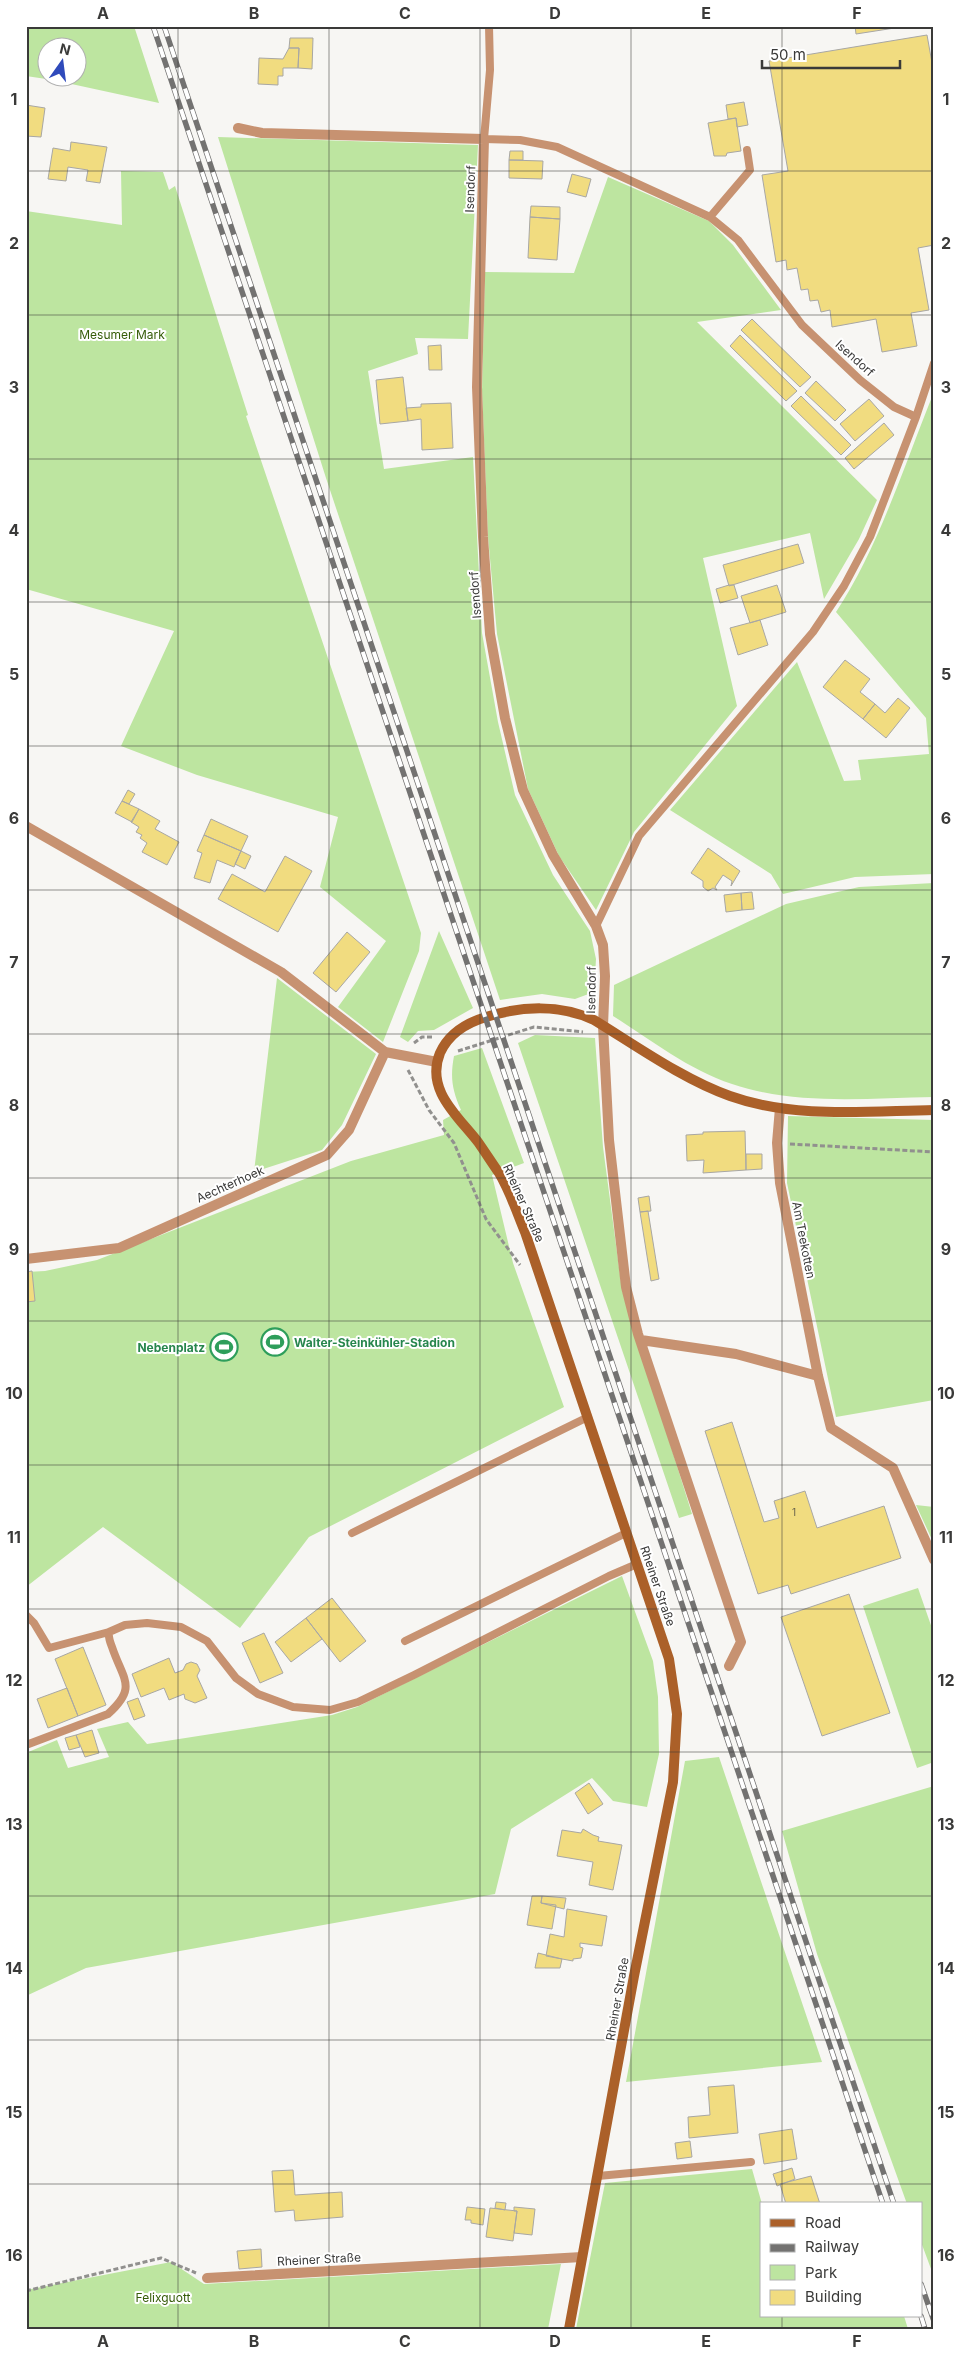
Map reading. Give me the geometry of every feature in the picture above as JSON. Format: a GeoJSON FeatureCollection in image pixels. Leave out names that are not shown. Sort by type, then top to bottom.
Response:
{"type":"FeatureCollection","features":[{"type":"Feature","properties":{"kind":"street","name":"Isendorf"},"geometry":{"type":"LineString","coordinates":[[238,128],[262,133],[484,139],[477,387],[483,537],[490,634],[505,718],[523,790],[553,856],[596,926],[603,945],[605,976],[603,1026]]}},
{"type":"Feature","properties":{"kind":"street"},"geometry":{"type":"LineString","coordinates":[[26,826],[281,972],[385,1052],[437,1062]]}},
{"type":"Feature","properties":{"kind":"street","name":"Isendorf"},"geometry":{"type":"LineString","coordinates":[[522,1010],[559,1009],[577,1012],[707,1087],[752,1103],[780,1108],[845,1111],[934,1110]]}},
{"type":"Feature","properties":{"kind":"street","name":"Rheiner Straße"},"geometry":{"type":"LineString","coordinates":[[522,1010],[490,1016],[461,1027],[445,1042],[437,1062],[437,1085],[452,1112],[477,1141],[500,1175],[526,1232],[669,1659],[677,1714],[674,1772],[634,1976],[569,2329]]}},
{"type":"Feature","properties":{"kind":"street"},"geometry":{"type":"LineString","coordinates":[[603,1026],[609,1140],[626,1288],[640,1340],[741,1642],[729,1666]]}},
{"type":"Feature","properties":{"kind":"street","name":"Aechterhoek"},"geometry":{"type":"LineString","coordinates":[[26,1259],[119,1248],[327,1155],[349,1130],[385,1052]]}},
{"type":"Feature","properties":{"kind":"street","name":"Am Teekotten"},"geometry":{"type":"LineString","coordinates":[[780,1108],[777,1143],[780,1182],[818,1376],[831,1428],[893,1468],[934,1560]]}},
{"type":"Feature","properties":{"kind":"street"},"geometry":{"type":"LineString","coordinates":[[640,1340],[736,1354],[818,1376]]}},
{"type":"Feature","properties":{"kind":"street","name":"Rheiner Straße"},"geometry":{"type":"LineString","coordinates":[[207,2278],[582,2257]]}},
{"type":"Feature","properties":{"kind":"lane","name":"Isendorf"},"geometry":{"type":"LineString","coordinates":[[489,26],[490,70],[484,139],[520,140],[557,147],[710,217],[738,240],[784,303],[809,332],[860,380],[887,402],[916,417]]}},
{"type":"Feature","properties":{"kind":"lane"},"geometry":{"type":"LineString","coordinates":[[710,217],[750,170],[747,150]]}},
{"type":"Feature","properties":{"kind":"lane"},"geometry":{"type":"LineString","coordinates":[[596,926],[639,836],[813,632],[844,586],[870,537],[916,417],[934,362]]}},
{"type":"Feature","properties":{"kind":"lane"},"geometry":{"type":"LineString","coordinates":[[352,1534],[588,1418]]}},
{"type":"Feature","properties":{"kind":"lane"},"geometry":{"type":"LineString","coordinates":[[405,1641],[626,1533]]}},
{"type":"Feature","properties":{"kind":"lane"},"geometry":{"type":"LineString","coordinates":[[26,1615],[34,1623],[49,1648],[109,1632],[125,1625],[147,1623],[181,1627],[207,1641],[236,1678],[258,1694],[292,1707],[330,1710],[358,1702],[609,1576],[637,1564]]}},
{"type":"Feature","properties":{"kind":"lane"},"geometry":{"type":"LineString","coordinates":[[26,1745],[102,1716],[117,1706],[127,1690],[127,1686],[117,1663],[109,1632]]}},
{"type":"Feature","properties":{"kind":"lane"},"geometry":{"type":"LineString","coordinates":[[598,2176],[751,2162]]}},
{"type":"Feature","properties":{"kind":"path"},"geometry":{"type":"LineString","coordinates":[[777,1143],[934,1152]]}},
{"type":"Feature","properties":{"kind":"path"},"geometry":{"type":"LineString","coordinates":[[26,2291],[161,2258],[207,2278]]}},
{"type":"Feature","properties":{"kind":"green space"},"geometry":{"type":"Polygon","coordinates":[[[26,26],[134,26],[159,103],[88,88],[88,38],[38,38],[38,78],[26,76],[26,26]]]}},
{"type":"Feature","properties":{"kind":"green space"},"geometry":{"type":"Polygon","coordinates":[[[218,137],[478,145],[468,339],[415,338],[418,354],[368,371],[384,469],[473,457],[482,633],[498,722],[515,795],[553,875],[590,931],[596,959],[594,992],[575,999],[542,994],[500,1000],[326,478],[218,137]]]}},
{"type":"Feature","properties":{"kind":"green space","name":"Mesumer Mark"},"geometry":{"type":"Polygon","coordinates":[[[121,171],[163,172],[169,190],[175,186],[248,415],[246,416],[421,933],[419,951],[383,1042],[338,1007],[386,941],[320,887],[338,817],[197,775],[121,746],[174,631],[26,589],[26,211],[122,225],[121,171]]]}},
{"type":"Feature","properties":{"kind":"green space"},"geometry":{"type":"Polygon","coordinates":[[[608,177],[709,221],[733,245],[781,310],[697,322],[877,500],[859,539],[824,599],[810,533],[703,558],[737,706],[634,832],[596,910],[559,856],[528,789],[497,634],[488,537],[482,390],[485,272],[574,273],[608,177]]]}},
{"type":"Feature","properties":{"kind":"green space"},"geometry":{"type":"Polygon","coordinates":[[[934,392],[934,874],[855,877],[783,894],[771,874],[670,810],[797,662],[844,781],[861,780],[858,760],[929,754],[926,718],[836,612],[865,561],[878,533],[934,392]]]}},
{"type":"Feature","properties":{"kind":"green space"},"geometry":{"type":"Polygon","coordinates":[[[934,883],[934,1097],[832,1099],[807,1098],[757,1091],[716,1078],[685,1063],[613,1016],[614,985],[786,904],[859,887],[934,883]]]}},
{"type":"Feature","properties":{"kind":"green space"},"geometry":{"type":"Polygon","coordinates":[[[439,931],[473,1008],[434,1030],[418,1031],[408,1042],[400,1037],[439,931]]]}},
{"type":"Feature","properties":{"kind":"green space"},"geometry":{"type":"Polygon","coordinates":[[[277,978],[376,1054],[342,1125],[322,1150],[254,1172],[277,978]]]}},
{"type":"Feature","properties":{"kind":"green space"},"geometry":{"type":"Polygon","coordinates":[[[535,1035],[595,1038],[603,1147],[622,1290],[692,1514],[679,1518],[518,1043],[535,1035]]]}},
{"type":"Feature","properties":{"kind":"green space","name":"Walter-Steinkühler-Stadion"},"geometry":{"type":"Polygon","coordinates":[[[482,1048],[524,1163],[492,1175],[513,1263],[564,1407],[309,1537],[240,1628],[103,1527],[26,1587],[26,1272],[45,1271],[97,1260],[351,1161],[444,1135],[443,1120],[461,1110],[453,1083],[454,1056],[482,1048]]]}},
{"type":"Feature","properties":{"kind":"green space"},"geometry":{"type":"Polygon","coordinates":[[[788,1116],[934,1120],[934,1400],[836,1417],[787,1183],[788,1116]]]}},
{"type":"Feature","properties":{"kind":"green space"},"geometry":{"type":"Polygon","coordinates":[[[916,1505],[934,1507],[934,1544],[916,1505]]]}},
{"type":"Feature","properties":{"kind":"green space"},"geometry":{"type":"Polygon","coordinates":[[[622,1576],[653,1661],[658,1697],[659,1754],[647,1807],[613,1801],[592,1778],[511,1829],[495,1894],[86,1968],[26,1996],[26,1753],[57,1740],[68,1768],[109,1757],[97,1729],[128,1722],[147,1744],[332,1715],[357,1707],[622,1576]]]}},
{"type":"Feature","properties":{"kind":"green space"},"geometry":{"type":"Polygon","coordinates":[[[918,1588],[934,1634],[934,1762],[917,1768],[863,1606],[918,1588]]]}},
{"type":"Feature","properties":{"kind":"green space"},"geometry":{"type":"Polygon","coordinates":[[[719,1757],[822,2062],[626,2082],[685,1761],[719,1757]]]}},
{"type":"Feature","properties":{"kind":"green space"},"geometry":{"type":"Polygon","coordinates":[[[934,1786],[934,2277],[922,2245],[922,2202],[906,2202],[817,1954],[782,1831],[934,1786]]]}},
{"type":"Feature","properties":{"kind":"green space"},"geometry":{"type":"Polygon","coordinates":[[[752,2169],[761,2202],[760,2318],[905,2318],[908,2329],[576,2329],[605,2183],[752,2169]]]}},
{"type":"Feature","properties":{"kind":"green space","name":"Felixguott"},"geometry":{"type":"Polygon","coordinates":[[[171,2262],[204,2284],[561,2264],[548,2329],[26,2329],[26,2290],[171,2262]]]}},
{"type":"Feature","properties":{"kind":"building"},"geometry":{"type":"Polygon","coordinates":[[[855,26],[900,26],[901,27],[856,34],[855,26]]]}},
{"type":"Feature","properties":{"kind":"building"},"geometry":{"type":"Polygon","coordinates":[[[927,35],[934,74],[934,245],[918,248],[929,310],[911,313],[917,346],[882,352],[876,319],[832,327],[830,310],[821,312],[818,300],[810,301],[808,289],[801,290],[797,268],[787,270],[786,260],[776,262],[762,175],[788,171],[769,61],[927,35]]]}},
{"type":"Feature","properties":{"kind":"building"},"geometry":{"type":"Polygon","coordinates":[[[290,38],[313,38],[312,69],[298,68],[299,48],[289,48],[290,38]]]}},
{"type":"Feature","properties":{"kind":"building"},"geometry":{"type":"Polygon","coordinates":[[[289,48],[299,48],[298,68],[283,68],[283,76],[278,76],[278,85],[258,84],[259,58],[283,59],[289,48]]]}},
{"type":"Feature","properties":{"kind":"building"},"geometry":{"type":"Polygon","coordinates":[[[744,102],[748,125],[737,127],[736,118],[728,119],[726,105],[744,102]]]}},
{"type":"Feature","properties":{"kind":"building"},"geometry":{"type":"Polygon","coordinates":[[[26,105],[45,108],[41,137],[26,136],[26,105]]]}},
{"type":"Feature","properties":{"kind":"building"},"geometry":{"type":"Polygon","coordinates":[[[736,118],[741,151],[727,153],[726,156],[714,156],[708,123],[736,118]]]}},
{"type":"Feature","properties":{"kind":"building"},"geometry":{"type":"Polygon","coordinates":[[[71,142],[107,147],[100,183],[86,181],[88,170],[68,167],[66,181],[48,179],[53,148],[70,151],[71,142]]]}},
{"type":"Feature","properties":{"kind":"building"},"geometry":{"type":"Polygon","coordinates":[[[510,151],[523,151],[523,160],[509,160],[510,151]]]}},
{"type":"Feature","properties":{"kind":"building"},"geometry":{"type":"Polygon","coordinates":[[[509,160],[543,161],[542,179],[509,178],[509,160]]]}},
{"type":"Feature","properties":{"kind":"building"},"geometry":{"type":"Polygon","coordinates":[[[572,174],[591,179],[586,197],[567,192],[572,174]]]}},
{"type":"Feature","properties":{"kind":"building"},"geometry":{"type":"Polygon","coordinates":[[[531,206],[560,207],[560,219],[530,217],[531,206]]]}},
{"type":"Feature","properties":{"kind":"building"},"geometry":{"type":"Polygon","coordinates":[[[530,217],[560,219],[557,260],[528,258],[530,217]]]}},
{"type":"Feature","properties":{"kind":"building"},"geometry":{"type":"Polygon","coordinates":[[[752,319],[811,377],[800,387],[741,330],[752,319]]]}},
{"type":"Feature","properties":{"kind":"building"},"geometry":{"type":"Polygon","coordinates":[[[740,335],[797,391],[786,401],[730,346],[740,335]]]}},
{"type":"Feature","properties":{"kind":"building"},"geometry":{"type":"Polygon","coordinates":[[[441,345],[442,370],[429,370],[428,346],[441,345]]]}},
{"type":"Feature","properties":{"kind":"building"},"geometry":{"type":"Polygon","coordinates":[[[403,377],[408,421],[380,424],[376,380],[403,377]]]}},
{"type":"Feature","properties":{"kind":"building"},"geometry":{"type":"Polygon","coordinates":[[[816,381],[846,410],[835,421],[805,393],[816,381]]]}},
{"type":"Feature","properties":{"kind":"building"},"geometry":{"type":"Polygon","coordinates":[[[801,396],[851,445],[841,455],[791,406],[801,396]]]}},
{"type":"Feature","properties":{"kind":"building"},"geometry":{"type":"Polygon","coordinates":[[[869,399],[884,416],[855,441],[840,424],[869,399]]]}},
{"type":"Feature","properties":{"kind":"building"},"geometry":{"type":"Polygon","coordinates":[[[451,403],[453,448],[422,450],[421,419],[408,421],[406,408],[421,407],[421,404],[451,403]]]}},
{"type":"Feature","properties":{"kind":"building"},"geometry":{"type":"Polygon","coordinates":[[[884,423],[894,435],[854,469],[845,458],[884,423]]]}},
{"type":"Feature","properties":{"kind":"building"},"geometry":{"type":"Polygon","coordinates":[[[798,544],[804,563],[729,586],[723,565],[798,544]]]}},
{"type":"Feature","properties":{"kind":"building"},"geometry":{"type":"Polygon","coordinates":[[[734,585],[738,598],[720,603],[716,589],[734,585]]]}},
{"type":"Feature","properties":{"kind":"building"},"geometry":{"type":"Polygon","coordinates":[[[777,585],[786,612],[750,623],[741,596],[777,585]]]}},
{"type":"Feature","properties":{"kind":"building"},"geometry":{"type":"Polygon","coordinates":[[[760,620],[768,645],[738,655],[730,628],[760,620]]]}},
{"type":"Feature","properties":{"kind":"building"},"geometry":{"type":"Polygon","coordinates":[[[845,660],[870,679],[860,692],[875,704],[863,719],[823,687],[845,660]]]}},
{"type":"Feature","properties":{"kind":"building"},"geometry":{"type":"Polygon","coordinates":[[[898,698],[910,708],[886,738],[863,719],[875,704],[885,713],[898,698]]]}},
{"type":"Feature","properties":{"kind":"building"},"geometry":{"type":"Polygon","coordinates":[[[128,790],[135,794],[129,804],[122,801],[128,790]]]}},
{"type":"Feature","properties":{"kind":"building"},"geometry":{"type":"Polygon","coordinates":[[[122,801],[139,809],[132,822],[115,813],[122,801]]]}},
{"type":"Feature","properties":{"kind":"building"},"geometry":{"type":"Polygon","coordinates":[[[139,809],[160,821],[155,829],[179,842],[167,865],[142,852],[147,843],[140,838],[142,835],[136,832],[139,827],[131,822],[139,809]]]}},
{"type":"Feature","properties":{"kind":"building"},"geometry":{"type":"Polygon","coordinates":[[[211,819],[248,836],[241,851],[204,835],[211,819]]]}},
{"type":"Feature","properties":{"kind":"building"},"geometry":{"type":"Polygon","coordinates":[[[204,835],[241,851],[234,867],[217,860],[210,883],[194,878],[202,853],[197,851],[204,835]]]}},
{"type":"Feature","properties":{"kind":"building"},"geometry":{"type":"Polygon","coordinates":[[[708,848],[740,871],[731,886],[732,881],[723,875],[715,887],[717,890],[713,888],[708,891],[703,887],[703,881],[691,873],[708,848]]]}},
{"type":"Feature","properties":{"kind":"building"},"geometry":{"type":"Polygon","coordinates":[[[241,851],[251,856],[245,869],[235,864],[241,851]]]}},
{"type":"Feature","properties":{"kind":"building"},"geometry":{"type":"Polygon","coordinates":[[[285,856],[312,871],[278,932],[218,899],[232,874],[265,892],[285,856]]]}},
{"type":"Feature","properties":{"kind":"building"},"geometry":{"type":"Polygon","coordinates":[[[752,892],[754,909],[742,910],[741,893],[752,892]]]}},
{"type":"Feature","properties":{"kind":"building"},"geometry":{"type":"Polygon","coordinates":[[[741,893],[742,910],[726,912],[724,895],[741,893]]]}},
{"type":"Feature","properties":{"kind":"building"},"geometry":{"type":"Polygon","coordinates":[[[347,932],[370,952],[336,992],[313,973],[347,932]]]}},
{"type":"Feature","properties":{"kind":"building"},"geometry":{"type":"Polygon","coordinates":[[[745,1131],[746,1170],[703,1173],[704,1160],[687,1161],[686,1135],[703,1134],[703,1132],[745,1131]]]}},
{"type":"Feature","properties":{"kind":"building"},"geometry":{"type":"Polygon","coordinates":[[[746,1154],[762,1154],[762,1169],[746,1170],[746,1154]]]}},
{"type":"Feature","properties":{"kind":"building"},"geometry":{"type":"Polygon","coordinates":[[[649,1196],[651,1211],[640,1212],[638,1198],[649,1196]]]}},
{"type":"Feature","properties":{"kind":"building"},"geometry":{"type":"Polygon","coordinates":[[[648,1211],[659,1279],[651,1281],[640,1212],[648,1211]]]}},
{"type":"Feature","properties":{"kind":"building"},"geometry":{"type":"Polygon","coordinates":[[[32,1271],[35,1301],[26,1302],[26,1272],[32,1271]]]}},
{"type":"Feature","properties":{"kind":"building"},"geometry":{"type":"Polygon","coordinates":[[[732,1422],[764,1522],[779,1518],[774,1501],[805,1491],[817,1528],[884,1506],[901,1558],[791,1594],[788,1585],[758,1594],[705,1431],[732,1422]]]}},
{"type":"Feature","properties":{"kind":"building"},"geometry":{"type":"Polygon","coordinates":[[[849,1594],[890,1713],[822,1736],[781,1617],[849,1594]]]}},
{"type":"Feature","properties":{"kind":"building"},"geometry":{"type":"Polygon","coordinates":[[[332,1598],[366,1641],[340,1662],[306,1618],[332,1598]]]}},
{"type":"Feature","properties":{"kind":"building"},"geometry":{"type":"Polygon","coordinates":[[[306,1618],[322,1639],[291,1662],[275,1642],[306,1618]]]}},
{"type":"Feature","properties":{"kind":"building"},"geometry":{"type":"Polygon","coordinates":[[[264,1633],[283,1673],[260,1683],[242,1643],[264,1633]]]}},
{"type":"Feature","properties":{"kind":"building"},"geometry":{"type":"Polygon","coordinates":[[[83,1647],[106,1705],[78,1716],[55,1659],[83,1647]]]}},
{"type":"Feature","properties":{"kind":"building"},"geometry":{"type":"Polygon","coordinates":[[[169,1658],[175,1673],[183,1670],[186,1664],[191,1662],[197,1664],[200,1670],[197,1676],[207,1698],[195,1703],[185,1699],[184,1694],[169,1700],[164,1688],[141,1697],[132,1674],[169,1658]]]}},
{"type":"Feature","properties":{"kind":"building"},"geometry":{"type":"Polygon","coordinates":[[[67,1688],[78,1716],[48,1728],[37,1699],[67,1688]]]}},
{"type":"Feature","properties":{"kind":"building"},"geometry":{"type":"Polygon","coordinates":[[[138,1698],[145,1716],[134,1720],[127,1702],[138,1698]]]}},
{"type":"Feature","properties":{"kind":"building"},"geometry":{"type":"Polygon","coordinates":[[[92,1730],[99,1753],[85,1757],[76,1735],[92,1730]]]}},
{"type":"Feature","properties":{"kind":"building"},"geometry":{"type":"Polygon","coordinates":[[[76,1735],[80,1747],[69,1750],[65,1738],[76,1735]]]}},
{"type":"Feature","properties":{"kind":"building"},"geometry":{"type":"Polygon","coordinates":[[[589,1783],[603,1804],[588,1814],[575,1793],[589,1783]]]}},
{"type":"Feature","properties":{"kind":"building"},"geometry":{"type":"Polygon","coordinates":[[[583,1829],[599,1837],[598,1841],[622,1845],[613,1890],[589,1885],[593,1862],[557,1856],[562,1830],[581,1833],[583,1829]]]}},
{"type":"Feature","properties":{"kind":"building"},"geometry":{"type":"Polygon","coordinates":[[[532,1896],[542,1896],[541,1903],[556,1905],[552,1929],[527,1925],[532,1896]]]}},
{"type":"Feature","properties":{"kind":"building"},"geometry":{"type":"Polygon","coordinates":[[[542,1896],[566,1898],[564,1909],[541,1903],[542,1896]]]}},
{"type":"Feature","properties":{"kind":"building"},"geometry":{"type":"Polygon","coordinates":[[[567,1909],[607,1916],[602,1946],[580,1943],[580,1947],[583,1948],[581,1958],[573,1959],[573,1961],[546,1956],[550,1934],[564,1937],[567,1909]]]}},
{"type":"Feature","properties":{"kind":"building"},"geometry":{"type":"Polygon","coordinates":[[[538,1953],[562,1959],[560,1968],[535,1968],[538,1953]]]}},
{"type":"Feature","properties":{"kind":"building"},"geometry":{"type":"Polygon","coordinates":[[[734,2085],[738,2133],[689,2138],[688,2117],[710,2115],[708,2087],[734,2085]]]}},
{"type":"Feature","properties":{"kind":"building"},"geometry":{"type":"Polygon","coordinates":[[[792,2129],[797,2159],[764,2164],[759,2134],[792,2129]]]}},
{"type":"Feature","properties":{"kind":"building"},"geometry":{"type":"Polygon","coordinates":[[[690,2141],[692,2157],[677,2159],[675,2143],[690,2141]]]}},
{"type":"Feature","properties":{"kind":"building"},"geometry":{"type":"Polygon","coordinates":[[[792,2168],[795,2179],[777,2186],[773,2174],[792,2168]]]}},
{"type":"Feature","properties":{"kind":"building"},"geometry":{"type":"Polygon","coordinates":[[[293,2170],[295,2195],[342,2192],[343,2217],[295,2221],[294,2210],[275,2212],[272,2171],[293,2170]]]}},
{"type":"Feature","properties":{"kind":"building"},"geometry":{"type":"Polygon","coordinates":[[[811,2176],[819,2202],[785,2202],[780,2184],[811,2176]]]}},
{"type":"Feature","properties":{"kind":"building"},"geometry":{"type":"Polygon","coordinates":[[[496,2202],[506,2203],[505,2210],[495,2208],[496,2202]]]}},
{"type":"Feature","properties":{"kind":"building"},"geometry":{"type":"Polygon","coordinates":[[[467,2207],[485,2209],[483,2225],[471,2223],[471,2220],[465,2220],[467,2207]]]}},
{"type":"Feature","properties":{"kind":"building"},"geometry":{"type":"Polygon","coordinates":[[[514,2207],[535,2209],[532,2235],[514,2233],[517,2211],[514,2211],[514,2207]]]}},
{"type":"Feature","properties":{"kind":"building"},"geometry":{"type":"Polygon","coordinates":[[[490,2208],[517,2211],[513,2241],[486,2237],[490,2208]]]}},
{"type":"Feature","properties":{"kind":"building"},"geometry":{"type":"Polygon","coordinates":[[[261,2249],[262,2267],[239,2269],[237,2251],[261,2249]]]}},
{"type":"Feature","properties":{"kind":"railway"},"geometry":{"type":"LineString","coordinates":[[153,26],[882,2202]]}},
{"type":"Feature","properties":{"kind":"railway"},"geometry":{"type":"LineString","coordinates":[[164,26],[893,2202]]}},
{"type":"Feature","properties":{"kind":"railway"},"geometry":{"type":"LineString","coordinates":[[922,2287],[934,2321]]}},
{"type":"Feature","properties":{"kind":"railway"},"geometry":{"type":"LineString","coordinates":[[922,2318],[925,2329]]}},
{"type":"Feature","properties":{"kind":"place","name":"Walter-Steinkühler-Stadion"},"geometry":{"type":"Point","coordinates":[275,1342]}},
{"type":"Feature","properties":{"kind":"place","name":"Nebenplatz"},"geometry":{"type":"Point","coordinates":[224,1347]}}]}
